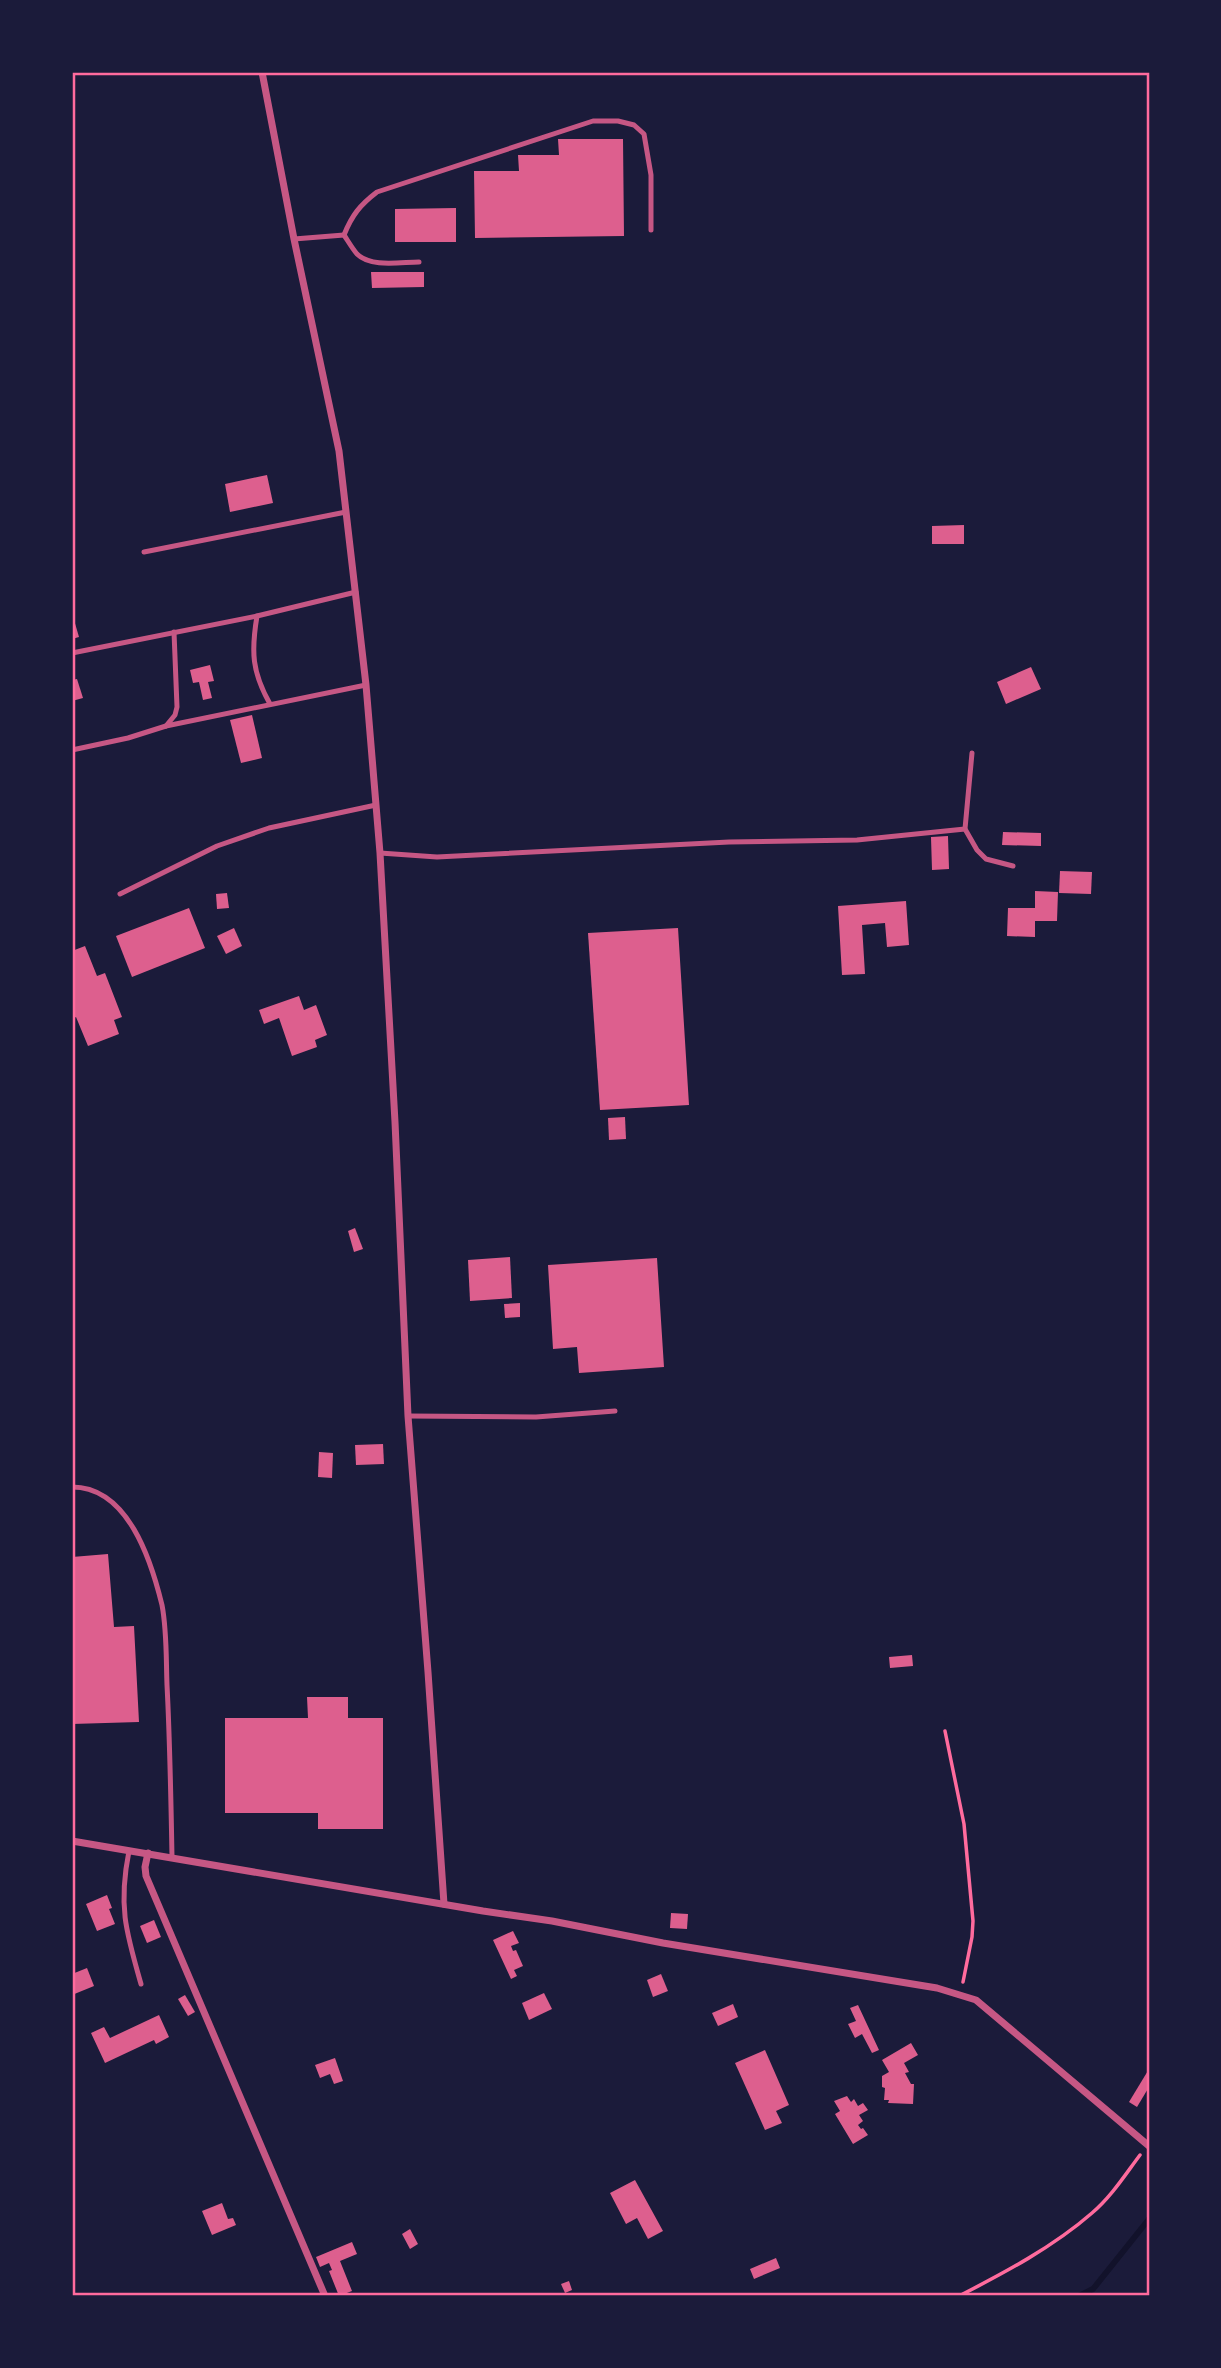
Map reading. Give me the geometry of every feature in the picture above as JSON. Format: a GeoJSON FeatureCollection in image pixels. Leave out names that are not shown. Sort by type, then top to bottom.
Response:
{"type":"FeatureCollection","features":[{"type":"Feature","properties":{"kind":"street"},"geometry":{"type":"LineString","coordinates":[[262,72],[294,239],[330,400],[366,685],[380,853],[408,1416],[429,1672],[444,1904]]}},
{"type":"Feature","properties":{"kind":"street"},"geometry":{"type":"LineString","coordinates":[[72,1841],[552,1921],[663,1943],[960,1994],[976,2000],[1149,2144]]}},
{"type":"Feature","properties":{"kind":"street"},"geometry":{"type":"LineString","coordinates":[[148,1853],[146,1876],[325,2296]]}},
{"type":"Feature","properties":{"kind":"lane"},"geometry":{"type":"LineString","coordinates":[[344,235],[356,210],[377,192],[593,121],[618,121],[634,125],[644,134],[651,175],[651,230]]}},
{"type":"Feature","properties":{"kind":"lane"},"geometry":{"type":"LineString","coordinates":[[294,239],[344,235]]}},
{"type":"Feature","properties":{"kind":"lane"},"geometry":{"type":"LineString","coordinates":[[344,235],[357,254],[366,261],[419,262]]}},
{"type":"Feature","properties":{"kind":"lane"},"geometry":{"type":"LineString","coordinates":[[144,552],[346,512]]}},
{"type":"Feature","properties":{"kind":"lane"},"geometry":{"type":"LineString","coordinates":[[72,653],[257,616],[356,592]]}},
{"type":"Feature","properties":{"kind":"lane"},"geometry":{"type":"LineString","coordinates":[[257,616],[253,654],[256,676],[270,704]]}},
{"type":"Feature","properties":{"kind":"lane"},"geometry":{"type":"LineString","coordinates":[[166,726],[176,715],[177,707],[174,632]]}},
{"type":"Feature","properties":{"kind":"lane"},"geometry":{"type":"LineString","coordinates":[[72,750],[128,738],[166,726],[366,685]]}},
{"type":"Feature","properties":{"kind":"lane"},"geometry":{"type":"LineString","coordinates":[[972,753],[965,829],[986,859],[1013,866]]}},
{"type":"Feature","properties":{"kind":"lane"},"geometry":{"type":"LineString","coordinates":[[120,894],[218,846],[269,828],[376,805]]}},
{"type":"Feature","properties":{"kind":"lane"},"geometry":{"type":"LineString","coordinates":[[380,853],[437,857],[729,842],[858,840],[965,829]]}},
{"type":"Feature","properties":{"kind":"lane"},"geometry":{"type":"LineString","coordinates":[[408,1416],[536,1417],[615,1411]]}},
{"type":"Feature","properties":{"kind":"lane"},"geometry":{"type":"LineString","coordinates":[[72,1487],[83,1487],[112,1500],[132,1523],[162,1606],[172,1857]]}},
{"type":"Feature","properties":{"kind":"lane"},"geometry":{"type":"LineString","coordinates":[[129,1851],[124,1874],[124,1919],[141,1984]]}},
{"type":"Feature","properties":{"kind":"path"},"geometry":{"type":"LineString","coordinates":[[944,1731],[964,1824],[973,1921],[960,1994]]}},
{"type":"Feature","properties":{"kind":"path"},"geometry":{"type":"LineString","coordinates":[[959,2296],[1064,2235],[1093,2213],[1116,2188],[1149,2144]]}},
{"type":"Feature","properties":{"kind":"building"},"geometry":{"type":"Polygon","coordinates":[[[558,139],[623,139],[624,236],[475,238],[474,171],[519,171],[518,155],[559,155],[558,139]]]}},
{"type":"Feature","properties":{"kind":"building"},"geometry":{"type":"Polygon","coordinates":[[[456,208],[456,242],[395,242],[395,209],[456,208]]]}},
{"type":"Feature","properties":{"kind":"building"},"geometry":{"type":"Polygon","coordinates":[[[371,272],[424,272],[424,287],[372,288],[371,272]]]}},
{"type":"Feature","properties":{"kind":"building"},"geometry":{"type":"Polygon","coordinates":[[[267,475],[273,503],[230,512],[225,484],[267,475]]]}},
{"type":"Feature","properties":{"kind":"building"},"geometry":{"type":"Polygon","coordinates":[[[964,525],[964,544],[932,544],[932,526],[964,525]]]}},
{"type":"Feature","properties":{"kind":"building"},"geometry":{"type":"Polygon","coordinates":[[[72,613],[79,637],[72,639],[72,613]]]}},
{"type":"Feature","properties":{"kind":"building"},"geometry":{"type":"Polygon","coordinates":[[[210,665],[214,681],[208,682],[212,698],[203,700],[199,682],[193,683],[190,670],[210,665]]]}},
{"type":"Feature","properties":{"kind":"building"},"geometry":{"type":"Polygon","coordinates":[[[1031,667],[1041,689],[1006,704],[997,682],[1031,667]]]}},
{"type":"Feature","properties":{"kind":"building"},"geometry":{"type":"Polygon","coordinates":[[[77,679],[83,698],[72,701],[72,680],[77,679]]]}},
{"type":"Feature","properties":{"kind":"building"},"geometry":{"type":"Polygon","coordinates":[[[252,715],[262,758],[241,763],[230,720],[252,715]]]}},
{"type":"Feature","properties":{"kind":"building"},"geometry":{"type":"Polygon","coordinates":[[[1003,832],[1041,833],[1041,846],[1002,845],[1003,832]]]}},
{"type":"Feature","properties":{"kind":"building"},"geometry":{"type":"Polygon","coordinates":[[[948,836],[949,869],[932,870],[931,837],[948,836]]]}},
{"type":"Feature","properties":{"kind":"building"},"geometry":{"type":"Polygon","coordinates":[[[1060,871],[1092,872],[1091,894],[1059,893],[1060,871]]]}},
{"type":"Feature","properties":{"kind":"building"},"geometry":{"type":"Polygon","coordinates":[[[1035,891],[1058,892],[1057,921],[1035,921],[1035,937],[1007,936],[1008,908],[1035,908],[1035,891]]]}},
{"type":"Feature","properties":{"kind":"building"},"geometry":{"type":"Polygon","coordinates":[[[227,893],[229,908],[217,909],[216,894],[227,893]]]}},
{"type":"Feature","properties":{"kind":"building"},"geometry":{"type":"Polygon","coordinates":[[[906,901],[909,945],[887,947],[885,923],[862,925],[865,974],[842,975],[838,906],[906,901]]]}},
{"type":"Feature","properties":{"kind":"building"},"geometry":{"type":"Polygon","coordinates":[[[189,908],[205,948],[132,977],[116,936],[189,908]]]}},
{"type":"Feature","properties":{"kind":"building"},"geometry":{"type":"Polygon","coordinates":[[[234,928],[242,946],[226,954],[217,936],[234,928]]]}},
{"type":"Feature","properties":{"kind":"building"},"geometry":{"type":"Polygon","coordinates":[[[678,928],[689,1105],[600,1110],[588,933],[678,928]]]}},
{"type":"Feature","properties":{"kind":"building"},"geometry":{"type":"Polygon","coordinates":[[[85,946],[97,976],[105,973],[122,1017],[114,1020],[119,1034],[88,1046],[76,1017],[72,1019],[72,951],[85,946]]]}},
{"type":"Feature","properties":{"kind":"building"},"geometry":{"type":"Polygon","coordinates":[[[299,996],[304,1010],[316,1005],[327,1035],[315,1040],[317,1047],[292,1056],[279,1018],[264,1024],[259,1010],[299,996]]]}},
{"type":"Feature","properties":{"kind":"building"},"geometry":{"type":"Polygon","coordinates":[[[625,1117],[626,1139],[609,1140],[608,1118],[625,1117]]]}},
{"type":"Feature","properties":{"kind":"building"},"geometry":{"type":"Polygon","coordinates":[[[355,1228],[363,1249],[354,1252],[348,1231],[355,1228]]]}},
{"type":"Feature","properties":{"kind":"building"},"geometry":{"type":"Polygon","coordinates":[[[510,1257],[512,1298],[470,1301],[468,1260],[510,1257]]]}},
{"type":"Feature","properties":{"kind":"building"},"geometry":{"type":"Polygon","coordinates":[[[657,1258],[664,1367],[579,1373],[577,1347],[553,1349],[548,1265],[657,1258]]]}},
{"type":"Feature","properties":{"kind":"building"},"geometry":{"type":"Polygon","coordinates":[[[520,1303],[520,1317],[505,1318],[504,1304],[520,1303]]]}},
{"type":"Feature","properties":{"kind":"building"},"geometry":{"type":"Polygon","coordinates":[[[383,1444],[384,1464],[356,1465],[355,1445],[383,1444]]]}},
{"type":"Feature","properties":{"kind":"building"},"geometry":{"type":"Polygon","coordinates":[[[319,1452],[333,1453],[332,1478],[318,1477],[319,1452]]]}},
{"type":"Feature","properties":{"kind":"building"},"geometry":{"type":"Polygon","coordinates":[[[108,1554],[114,1627],[134,1626],[139,1722],[72,1724],[72,1557],[108,1554]]]}},
{"type":"Feature","properties":{"kind":"building"},"geometry":{"type":"Polygon","coordinates":[[[912,1655],[913,1666],[890,1668],[889,1657],[912,1655]]]}},
{"type":"Feature","properties":{"kind":"building"},"geometry":{"type":"Polygon","coordinates":[[[307,1697],[348,1697],[348,1718],[383,1718],[383,1829],[318,1829],[318,1813],[225,1813],[225,1718],[308,1718],[307,1697]]]}},
{"type":"Feature","properties":{"kind":"building"},"geometry":{"type":"Polygon","coordinates":[[[107,1895],[115,1924],[97,1931],[86,1904],[107,1895]]]}},
{"type":"Feature","properties":{"kind":"building"},"geometry":{"type":"Polygon","coordinates":[[[671,1913],[688,1914],[687,1929],[670,1928],[671,1913]]]}},
{"type":"Feature","properties":{"kind":"building"},"geometry":{"type":"Polygon","coordinates":[[[154,1920],[161,1937],[147,1943],[140,1926],[154,1920]]]}},
{"type":"Feature","properties":{"kind":"building"},"geometry":{"type":"Polygon","coordinates":[[[513,1931],[519,1943],[511,1946],[513,1951],[516,1950],[523,1966],[514,1970],[517,1976],[511,1979],[493,1940],[513,1931]]]}},
{"type":"Feature","properties":{"kind":"building"},"geometry":{"type":"Polygon","coordinates":[[[87,1968],[94,1986],[72,1995],[72,1974],[87,1968]]]}},
{"type":"Feature","properties":{"kind":"building"},"geometry":{"type":"Polygon","coordinates":[[[661,1974],[668,1991],[653,1997],[647,1980],[661,1974]]]}},
{"type":"Feature","properties":{"kind":"building"},"geometry":{"type":"Polygon","coordinates":[[[544,1993],[552,2009],[529,2020],[522,2003],[544,1993]]]}},
{"type":"Feature","properties":{"kind":"building"},"geometry":{"type":"Polygon","coordinates":[[[185,1995],[195,2012],[188,2016],[178,1999],[185,1995]]]}},
{"type":"Feature","properties":{"kind":"building"},"geometry":{"type":"Polygon","coordinates":[[[733,2004],[738,2017],[718,2026],[712,2013],[733,2004]]]}},
{"type":"Feature","properties":{"kind":"building"},"geometry":{"type":"Polygon","coordinates":[[[858,2005],[879,2050],[872,2053],[862,2034],[855,2038],[848,2024],[856,2021],[850,2008],[858,2005]]]}},
{"type":"Feature","properties":{"kind":"building"},"geometry":{"type":"Polygon","coordinates":[[[159,2015],[169,2037],[156,2044],[154,2040],[105,2063],[91,2033],[104,2027],[110,2038],[159,2015]]]}},
{"type":"Feature","properties":{"kind":"building"},"geometry":{"type":"Polygon","coordinates":[[[911,2043],[918,2055],[904,2063],[909,2072],[905,2073],[911,2084],[914,2084],[913,2104],[888,2103],[889,2100],[884,2100],[882,2076],[889,2072],[882,2060],[911,2043]]]}},
{"type":"Feature","properties":{"kind":"building"},"geometry":{"type":"Polygon","coordinates":[[[765,2050],[789,2105],[776,2111],[782,2123],[765,2130],[735,2063],[765,2050]]]}},
{"type":"Feature","properties":{"kind":"building"},"geometry":{"type":"Polygon","coordinates":[[[335,2058],[343,2081],[334,2084],[330,2074],[320,2078],[315,2065],[335,2058]]]}},
{"type":"Feature","properties":{"kind":"building"},"geometry":{"type":"Polygon","coordinates":[[[1149,2069],[1149,2087],[1137,2107],[1129,2102],[1149,2069]]]}},
{"type":"Feature","properties":{"kind":"building"},"geometry":{"type":"Polygon","coordinates":[[[847,2096],[851,2102],[854,2099],[858,2106],[863,2103],[868,2110],[859,2115],[863,2121],[858,2125],[868,2135],[853,2144],[835,2114],[840,2111],[834,2101],[847,2096]]]}},
{"type":"Feature","properties":{"kind":"building"},"geometry":{"type":"Polygon","coordinates":[[[635,2180],[663,2231],[648,2239],[637,2218],[626,2224],[610,2193],[635,2180]]]}},
{"type":"Feature","properties":{"kind":"building"},"geometry":{"type":"Polygon","coordinates":[[[222,2203],[228,2219],[233,2218],[236,2225],[212,2235],[202,2211],[222,2203]]]}},
{"type":"Feature","properties":{"kind":"building"},"geometry":{"type":"Polygon","coordinates":[[[410,2229],[418,2244],[410,2249],[402,2234],[410,2229]]]}},
{"type":"Feature","properties":{"kind":"building"},"geometry":{"type":"Polygon","coordinates":[[[352,2242],[357,2254],[340,2261],[352,2291],[339,2296],[329,2271],[332,2270],[329,2263],[320,2267],[316,2257],[352,2242]]]}},
{"type":"Feature","properties":{"kind":"building"},"geometry":{"type":"Polygon","coordinates":[[[776,2258],[780,2268],[754,2279],[750,2269],[776,2258]]]}},
{"type":"Feature","properties":{"kind":"building"},"geometry":{"type":"Polygon","coordinates":[[[569,2281],[572,2290],[565,2293],[561,2284],[569,2281]]]}},
{"type":"Feature","properties":{"kind":"waterway"},"geometry":{"type":"LineString","coordinates":[[1079,2296],[1093,2289],[1149,2219]]}}]}
